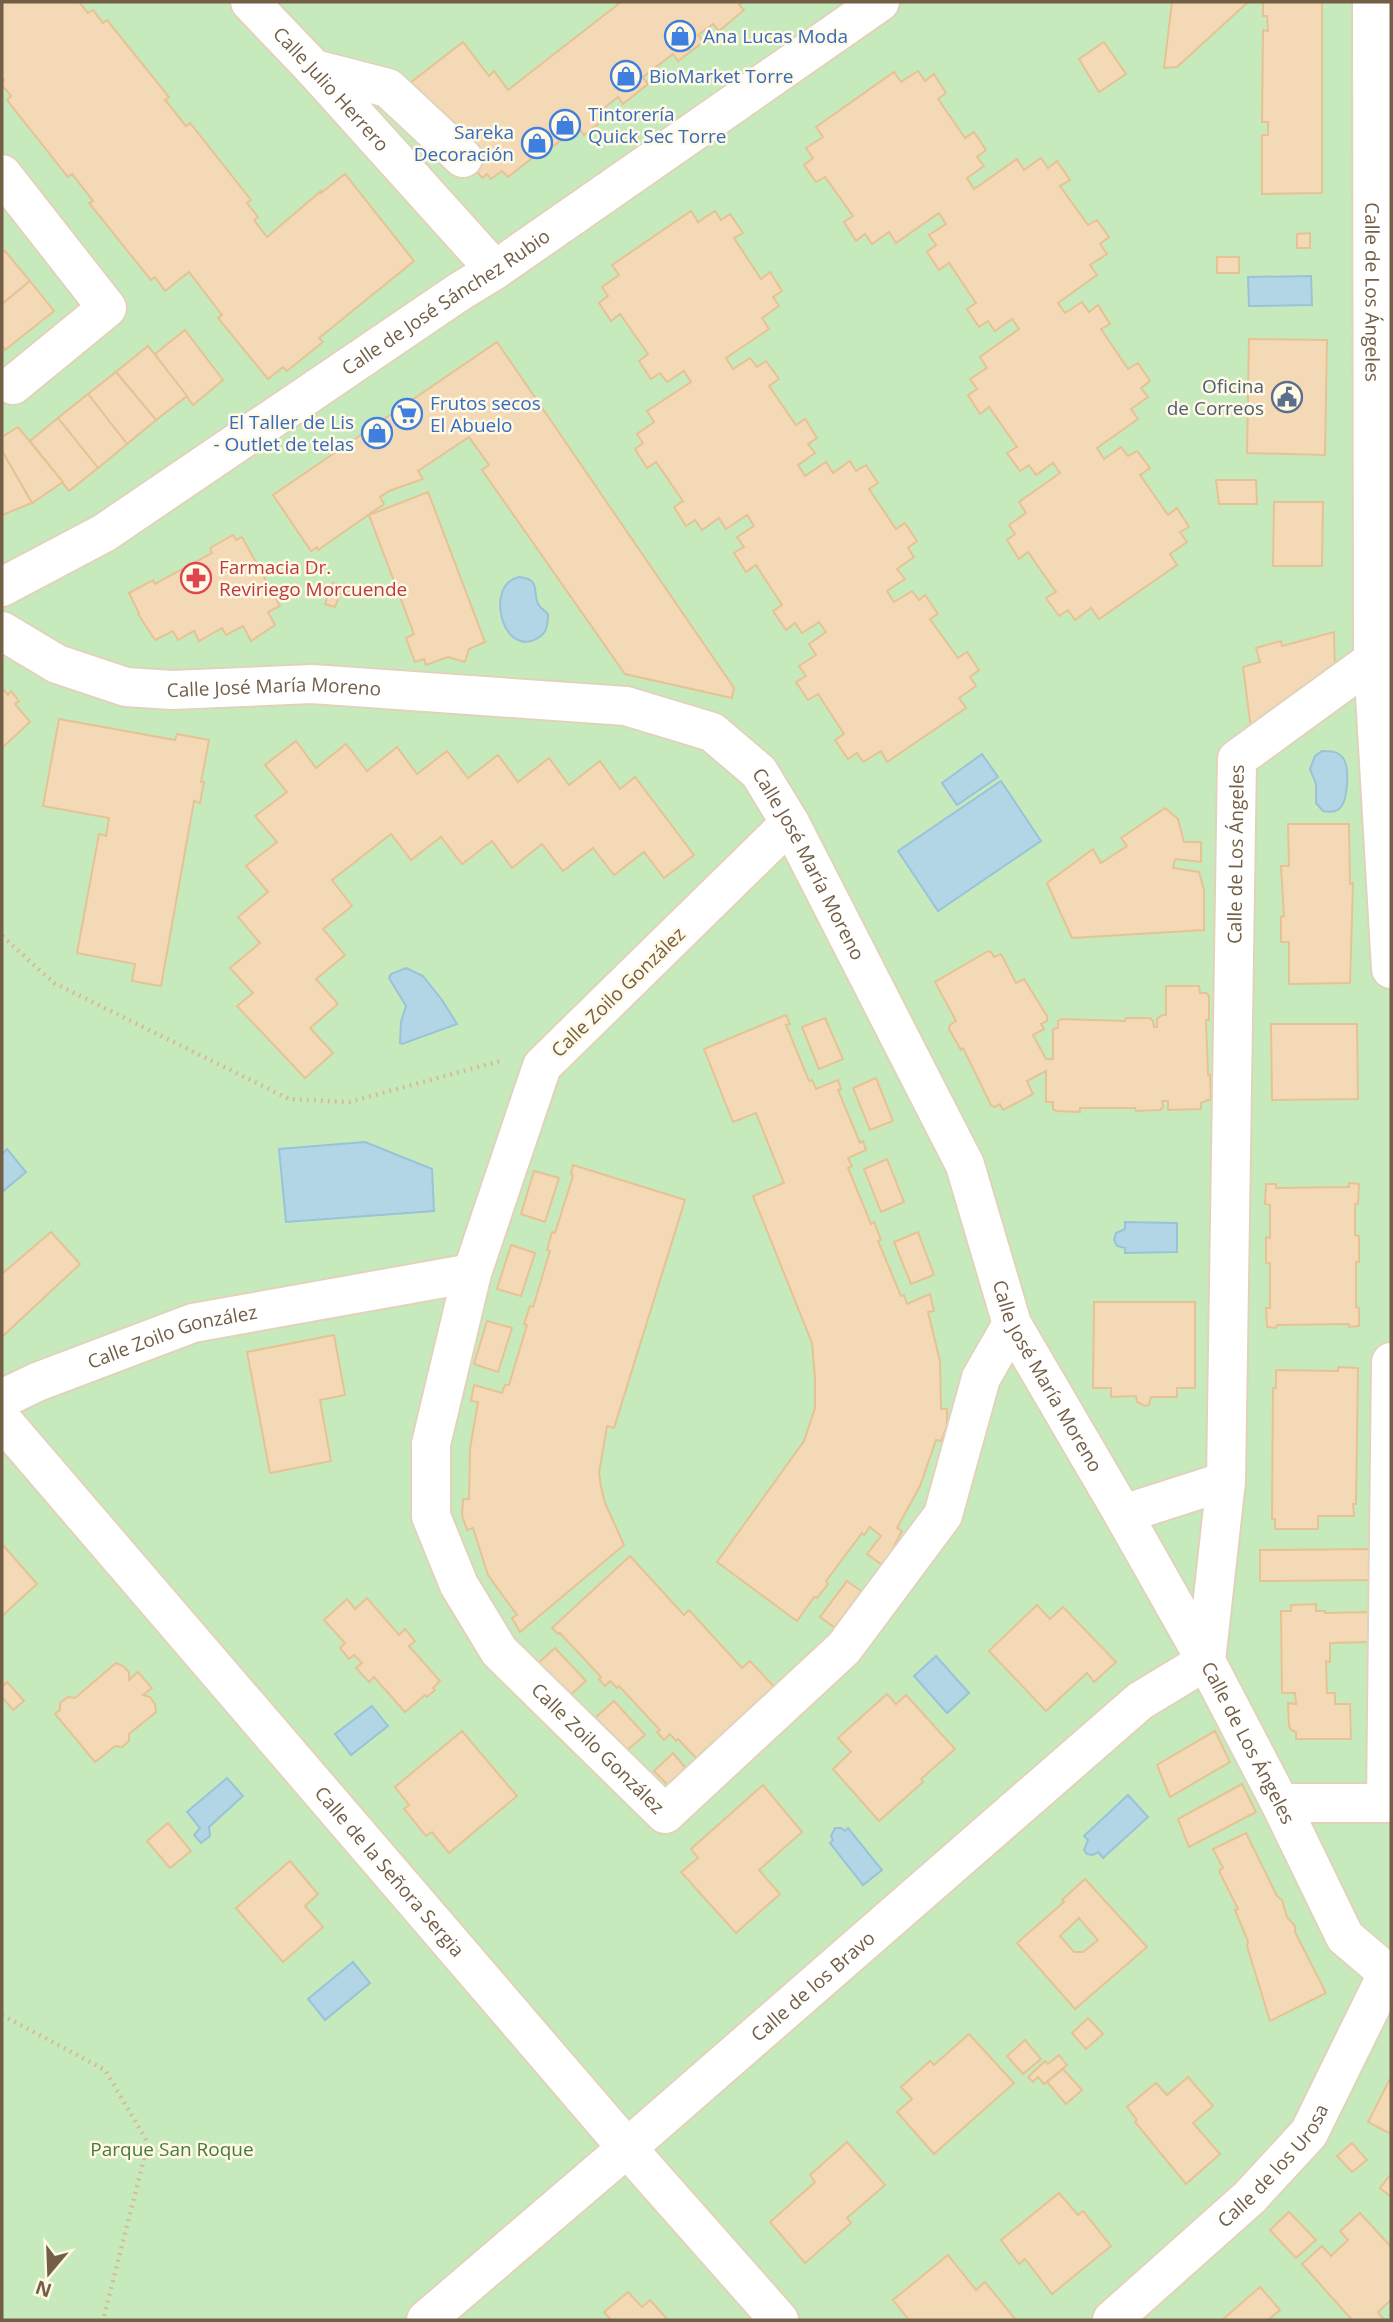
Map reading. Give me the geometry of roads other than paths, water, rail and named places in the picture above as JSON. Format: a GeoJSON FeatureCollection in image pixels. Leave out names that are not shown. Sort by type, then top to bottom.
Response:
{"type":"FeatureCollection","features":[{"type":"Feature","properties":{"kind":"street","name":"Calle Julio Herrero"},"geometry":{"type":"LineString","coordinates":[[250,2],[495,270]]}},
{"type":"Feature","properties":{"kind":"street","name":"Calle de José Sánchez Rubio"},"geometry":{"type":"LineString","coordinates":[[2,587],[104,533],[495,270],[880,2]]}},
{"type":"Feature","properties":{"kind":"street","name":"Calle de Los Ángeles"},"geometry":{"type":"LineString","coordinates":[[1378,8],[1382,198],[1382,660],[1237,759],[1226,1481],[1206,1661],[1280,1803],[1345,1937],[1389,1975]]}},
{"type":"Feature","properties":{"kind":"street"},"geometry":{"type":"LineString","coordinates":[[314,69],[388,88],[463,159]]}},
{"type":"Feature","properties":{"kind":"street"},"geometry":{"type":"LineString","coordinates":[[2,174],[107,308],[13,385]]}},
{"type":"Feature","properties":{"kind":"street","name":"Calle José María Moreno"},"geometry":{"type":"LineString","coordinates":[[2,631],[57,663],[126,687],[172,690],[312,684],[626,706],[712,732],[760,772],[790,823],[965,1165],[1012,1324],[1206,1661]]}},
{"type":"Feature","properties":{"kind":"street"},"geometry":{"type":"LineString","coordinates":[[1382,660],[1384,832],[1391,969]]}},
{"type":"Feature","properties":{"kind":"street","name":"Calle Zoilo González"},"geometry":{"type":"LineString","coordinates":[[790,823],[541,1066],[472,1273],[431,1444],[431,1516],[459,1585],[499,1651],[665,1814],[844,1648],[943,1515],[981,1378],[1012,1324]]}},
{"type":"Feature","properties":{"kind":"street","name":"Calle Zoilo González"},"geometry":{"type":"LineString","coordinates":[[2,1399],[37,1382],[193,1323],[472,1273]]}},
{"type":"Feature","properties":{"kind":"street"},"geometry":{"type":"LineString","coordinates":[[1280,1803],[1389,1803],[1391,1362]]}},
{"type":"Feature","properties":{"kind":"street","name":"Calle de la Señora Sergia"},"geometry":{"type":"LineString","coordinates":[[2,1420],[626,2148],[779,2320]]}},
{"type":"Feature","properties":{"kind":"street"},"geometry":{"type":"LineString","coordinates":[[1123,1514],[1226,1481]]}},
{"type":"Feature","properties":{"kind":"street","name":"Calle de los Bravo"},"geometry":{"type":"LineString","coordinates":[[426,2320],[1140,1701],[1206,1661]]}},
{"type":"Feature","properties":{"kind":"street","name":"Calle de los Urosa"},"geometry":{"type":"LineString","coordinates":[[1112,2320],[1250,2197],[1309,2133],[1389,1975]]}},
{"type":"Feature","properties":{"kind":"water"},"geometry":{"type":"Polygon","coordinates":[[[1311,276],[1312,305],[1249,306],[1248,277],[1311,276]]]}},
{"type":"Feature","properties":{"kind":"water"},"geometry":{"type":"Polygon","coordinates":[[[519,577],[533,582],[538,603],[548,614],[543,634],[525,642],[515,638],[507,630],[500,605],[502,592],[508,582],[519,577]]]}},
{"type":"Feature","properties":{"kind":"water"},"geometry":{"type":"Polygon","coordinates":[[[1322,751],[1339,754],[1347,769],[1344,799],[1339,809],[1333,812],[1323,811],[1316,803],[1316,784],[1310,769],[1315,756],[1322,751]]]}},
{"type":"Feature","properties":{"kind":"water"},"geometry":{"type":"Polygon","coordinates":[[[982,754],[998,777],[957,805],[942,783],[982,754]]]}},
{"type":"Feature","properties":{"kind":"water"},"geometry":{"type":"Polygon","coordinates":[[[1001,781],[1041,841],[938,911],[898,851],[1001,781]]]}},
{"type":"Feature","properties":{"kind":"water"},"geometry":{"type":"Polygon","coordinates":[[[406,968],[423,976],[457,1024],[402,1044],[401,1022],[406,1006],[389,978],[391,974],[406,968]]]}},
{"type":"Feature","properties":{"kind":"water"},"geometry":{"type":"Polygon","coordinates":[[[365,1142],[432,1169],[434,1211],[286,1222],[279,1149],[365,1142]]]}},
{"type":"Feature","properties":{"kind":"water"},"geometry":{"type":"Polygon","coordinates":[[[7,1149],[26,1172],[2,1192],[2,1154],[7,1149]]]}},
{"type":"Feature","properties":{"kind":"water"},"geometry":{"type":"Polygon","coordinates":[[[1125,1222],[1177,1223],[1177,1252],[1125,1253],[1125,1248],[1117,1246],[1114,1240],[1116,1233],[1125,1229],[1125,1222]]]}},
{"type":"Feature","properties":{"kind":"water"},"geometry":{"type":"Polygon","coordinates":[[[936,1656],[969,1693],[947,1713],[914,1676],[936,1656]]]}},
{"type":"Feature","properties":{"kind":"water"},"geometry":{"type":"Polygon","coordinates":[[[372,1706],[388,1726],[351,1755],[335,1734],[372,1706]]]}},
{"type":"Feature","properties":{"kind":"water"},"geometry":{"type":"Polygon","coordinates":[[[227,1778],[243,1796],[209,1827],[210,1836],[201,1843],[194,1835],[200,1828],[187,1812],[227,1778]]]}},
{"type":"Feature","properties":{"kind":"water"},"geometry":{"type":"Polygon","coordinates":[[[1128,1795],[1148,1817],[1103,1858],[1098,1852],[1087,1854],[1084,1850],[1088,1840],[1084,1836],[1128,1795]]]}},
{"type":"Feature","properties":{"kind":"water"},"geometry":{"type":"Polygon","coordinates":[[[835,1828],[845,1831],[848,1828],[882,1870],[863,1885],[830,1843],[835,1828]]]}},
{"type":"Feature","properties":{"kind":"water"},"geometry":{"type":"Polygon","coordinates":[[[353,1962],[370,1983],[325,2020],[308,1999],[353,1962]]]}},
{"type":"Feature","properties":{"kind":"place","name":"Ana Lucas Moda"},"geometry":{"type":"Point","coordinates":[680,36]}},
{"type":"Feature","properties":{"kind":"place","name":"BioMarket Torre"},"geometry":{"type":"Point","coordinates":[626,76]}},
{"type":"Feature","properties":{"kind":"place","name":"Tintorería Quick Sec Torre"},"geometry":{"type":"Point","coordinates":[565,125]}},
{"type":"Feature","properties":{"kind":"place","name":"Sareka Decoración"},"geometry":{"type":"Point","coordinates":[537,143]}},
{"type":"Feature","properties":{"kind":"place","name":"Oficina de Correos"},"geometry":{"type":"Point","coordinates":[1287,397]}},
{"type":"Feature","properties":{"kind":"place","name":"Frutos secos El Abuelo"},"geometry":{"type":"Point","coordinates":[407,414]}},
{"type":"Feature","properties":{"kind":"place","name":"El Taller de Lis - Outlet de telas"},"geometry":{"type":"Point","coordinates":[377,433]}},
{"type":"Feature","properties":{"kind":"place","name":"Farmacia Dr. Reviriego Morcuende"},"geometry":{"type":"Point","coordinates":[196,578]}},
{"type":"Feature","properties":{"kind":"park label","name":"Parque San Roque"},"geometry":{"type":"Point","coordinates":[172,2149]}}]}
